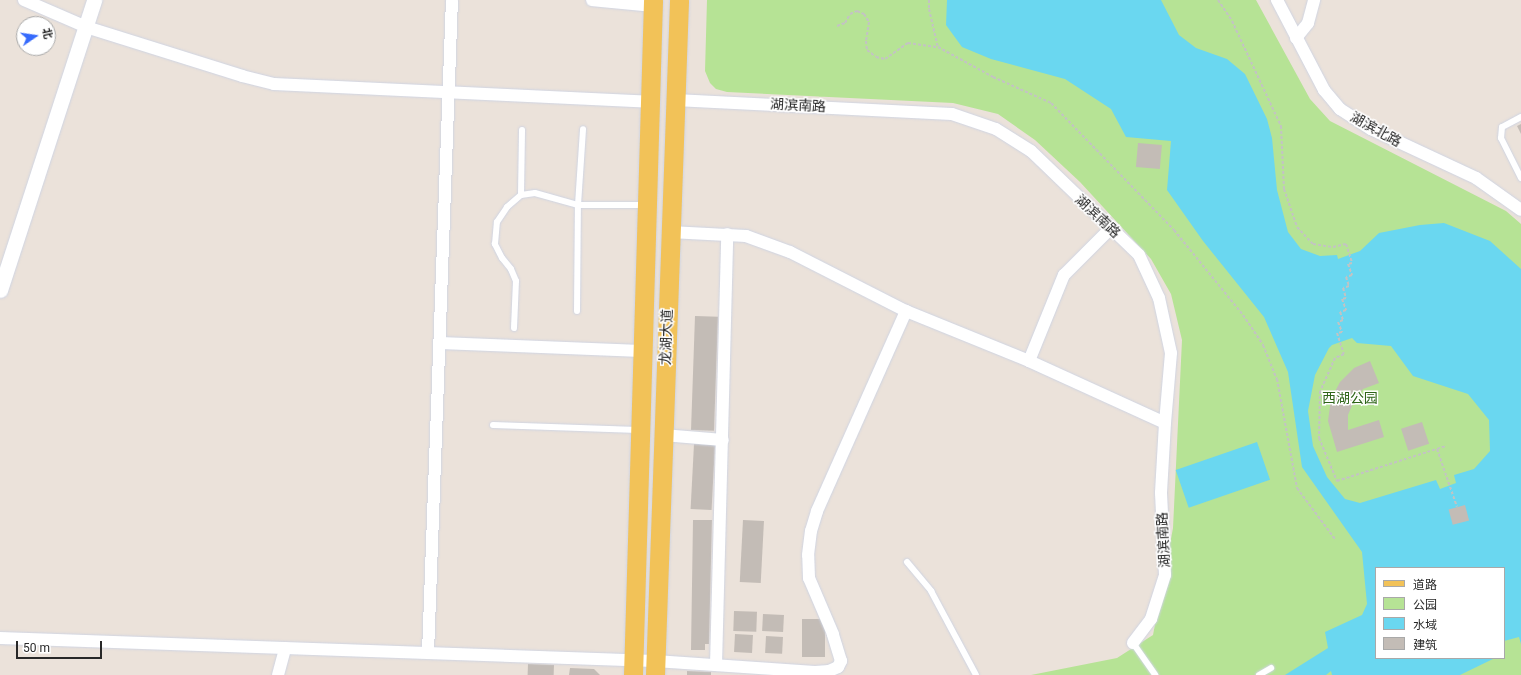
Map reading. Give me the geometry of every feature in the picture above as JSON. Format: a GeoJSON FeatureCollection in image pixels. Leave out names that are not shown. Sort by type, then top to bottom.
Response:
{"type":"FeatureCollection","features":[{"type":"Feature","properties":{"kind":"main road","name":"龙湖大道"},"geometry":{"type":"LineString","coordinates":[[655,668],[670,232],[680,0]]}},
{"type":"Feature","properties":{"kind":"main road","name":"龙湖大道"},"geometry":{"type":"LineString","coordinates":[[633,668],[653,3]]}},
{"type":"Feature","properties":{"kind":"street"},"geometry":{"type":"LineString","coordinates":[[24,0],[86,27],[242,76],[274,84],[650,102]]}},
{"type":"Feature","properties":{"kind":"street"},"geometry":{"type":"LineString","coordinates":[[0,290],[94,0]]}},
{"type":"Feature","properties":{"kind":"street"},"geometry":{"type":"LineString","coordinates":[[428,653],[452,0]]}},
{"type":"Feature","properties":{"kind":"street"},"geometry":{"type":"LineString","coordinates":[[592,0],[653,3]]}},
{"type":"Feature","properties":{"kind":"street","name":"湖滨北路"},"geometry":{"type":"LineString","coordinates":[[1277,0],[1324,90],[1340,109],[1371,129],[1476,178],[1521,210]]}},
{"type":"Feature","properties":{"kind":"street"},"geometry":{"type":"LineString","coordinates":[[1296,38],[1308,23],[1314,0]]}},
{"type":"Feature","properties":{"kind":"street","name":"湖滨南路"},"geometry":{"type":"LineString","coordinates":[[676,100],[952,114],[996,129],[1031,152],[1139,255],[1159,298],[1171,354],[1161,494],[1165,575],[1151,619],[1133,643]]}},
{"type":"Feature","properties":{"kind":"street"},"geometry":{"type":"LineString","coordinates":[[1029,361],[1064,275],[1111,228]]}},
{"type":"Feature","properties":{"kind":"street"},"geometry":{"type":"LineString","coordinates":[[670,232],[746,236],[790,252],[906,311],[1029,361],[1165,423]]}},
{"type":"Feature","properties":{"kind":"street"},"geometry":{"type":"LineString","coordinates":[[716,665],[723,440],[727,234]]}},
{"type":"Feature","properties":{"kind":"street"},"geometry":{"type":"LineString","coordinates":[[0,638],[428,653],[633,668],[716,665],[815,672],[829,671],[838,667],[841,661],[840,653],[809,578],[808,555],[811,531],[820,504],[906,311]]}},
{"type":"Feature","properties":{"kind":"street"},"geometry":{"type":"LineString","coordinates":[[440,343],[642,351]]}},
{"type":"Feature","properties":{"kind":"street"},"geometry":{"type":"LineString","coordinates":[[663,435],[723,440]]}},
{"type":"Feature","properties":{"kind":"street"},"geometry":{"type":"LineString","coordinates":[[278,675],[286,648]]}},
{"type":"Feature","properties":{"kind":"lane"},"geometry":{"type":"LineString","coordinates":[[1521,117],[1502,127],[1501,138],[1521,178]]}},
{"type":"Feature","properties":{"kind":"lane"},"geometry":{"type":"LineString","coordinates":[[577,311],[578,205],[583,128]]}},
{"type":"Feature","properties":{"kind":"lane"},"geometry":{"type":"LineString","coordinates":[[521,195],[522,130]]}},
{"type":"Feature","properties":{"kind":"lane"},"geometry":{"type":"LineString","coordinates":[[514,328],[516,281],[511,269],[502,258],[495,244],[497,222],[507,207],[521,195],[535,193],[578,205],[647,205]]}},
{"type":"Feature","properties":{"kind":"lane"},"geometry":{"type":"LineString","coordinates":[[493,425],[640,430]]}},
{"type":"Feature","properties":{"kind":"lane"},"geometry":{"type":"LineString","coordinates":[[908,562],[931,591],[976,675]]}},
{"type":"Feature","properties":{"kind":"lane"},"geometry":{"type":"LineString","coordinates":[[1133,643],[1155,675]]}},
{"type":"Feature","properties":{"kind":"lane"},"geometry":{"type":"LineString","coordinates":[[1259,675],[1271,668]]}},
{"type":"Feature","properties":{"kind":"path"},"geometry":{"type":"LineString","coordinates":[[930,0],[929,9],[938,47]]}},
{"type":"Feature","properties":{"kind":"path"},"geometry":{"type":"LineString","coordinates":[[1218,0],[1232,21],[1281,126],[1284,189],[1297,227],[1312,244],[1333,247],[1346,244],[1352,263],[1348,264],[1352,275],[1346,277],[1349,286],[1343,288],[1346,298],[1342,300],[1346,310],[1340,312],[1343,320],[1338,322],[1342,332],[1337,333],[1344,354],[1335,358],[1320,391],[1320,438],[1337,481],[1446,446]]}},
{"type":"Feature","properties":{"kind":"path"},"geometry":{"type":"LineString","coordinates":[[836,26],[845,23],[850,14],[857,11],[864,14],[869,22],[866,41],[867,50],[876,57],[885,60],[908,43],[938,47],[993,77],[1051,103],[1174,230],[1238,309],[1263,345],[1277,379],[1297,488],[1335,539]]}},
{"type":"Feature","properties":{"kind":"path"},"geometry":{"type":"LineString","coordinates":[[1437,449],[1457,507]]}},
{"type":"Feature","properties":{"kind":"green space","name":"西湖公园"},"geometry":{"type":"Polygon","coordinates":[[[707,0],[1256,0],[1310,99],[1330,121],[1506,211],[1521,224],[1521,675],[1031,675],[1117,658],[1153,635],[1173,528],[1182,340],[1171,294],[1151,259],[1080,182],[1035,140],[998,114],[953,103],[727,92],[716,89],[710,83],[705,71],[707,0]]]}},
{"type":"Feature","properties":{"kind":"water"},"geometry":{"type":"Polygon","coordinates":[[[947,0],[1161,0],[1179,35],[1196,48],[1227,59],[1245,74],[1267,119],[1272,138],[1277,190],[1288,232],[1301,249],[1320,256],[1337,255],[1338,259],[1360,251],[1379,233],[1420,225],[1444,223],[1490,241],[1521,269],[1521,644],[1519,637],[1505,641],[1505,567],[1375,567],[1375,659],[1493,659],[1460,675],[1332,675],[1331,671],[1326,675],[1285,675],[1328,648],[1325,632],[1362,615],[1367,604],[1362,552],[1302,467],[1288,372],[1264,317],[1203,241],[1167,190],[1171,141],[1126,137],[1111,109],[1065,79],[991,59],[962,47],[946,25],[947,0]],[[1352,338],[1332,345],[1315,375],[1308,411],[1313,446],[1327,477],[1345,499],[1360,503],[1436,480],[1440,489],[1456,483],[1454,475],[1474,469],[1490,451],[1489,420],[1468,394],[1413,376],[1391,346],[1357,343],[1352,338]]]}},
{"type":"Feature","properties":{"kind":"water"},"geometry":{"type":"Polygon","coordinates":[[[1257,442],[1270,480],[1189,508],[1176,470],[1257,442]]]}},
{"type":"Feature","properties":{"kind":"building"},"geometry":{"type":"Polygon","coordinates":[[[1521,124],[1521,134],[1517,126],[1521,124]]]}},
{"type":"Feature","properties":{"kind":"building"},"geometry":{"type":"Polygon","coordinates":[[[1138,143],[1162,145],[1160,169],[1136,167],[1138,143]]]}},
{"type":"Feature","properties":{"kind":"building"},"geometry":{"type":"Polygon","coordinates":[[[695,316],[718,317],[714,431],[691,430],[695,316]]]}},
{"type":"Feature","properties":{"kind":"building"},"geometry":{"type":"Polygon","coordinates":[[[1370,361],[1379,383],[1363,389],[1354,401],[1348,415],[1348,430],[1379,420],[1384,437],[1337,452],[1328,421],[1331,399],[1340,382],[1354,368],[1370,361]]]}},
{"type":"Feature","properties":{"kind":"building"},"geometry":{"type":"Polygon","coordinates":[[[1422,422],[1429,444],[1408,451],[1401,429],[1422,422]]]}},
{"type":"Feature","properties":{"kind":"building"},"geometry":{"type":"Polygon","coordinates":[[[694,444],[715,445],[712,510],[691,509],[694,444]]]}},
{"type":"Feature","properties":{"kind":"building"},"geometry":{"type":"Polygon","coordinates":[[[1465,505],[1469,520],[1453,525],[1449,509],[1465,505]]]}},
{"type":"Feature","properties":{"kind":"building"},"geometry":{"type":"Polygon","coordinates":[[[693,520],[712,520],[709,644],[705,644],[705,650],[691,650],[693,520]]]}},
{"type":"Feature","properties":{"kind":"building"},"geometry":{"type":"Polygon","coordinates":[[[743,520],[764,521],[761,583],[740,582],[743,520]]]}},
{"type":"Feature","properties":{"kind":"building"},"geometry":{"type":"Polygon","coordinates":[[[734,611],[757,612],[756,632],[733,631],[734,611]]]}},
{"type":"Feature","properties":{"kind":"building"},"geometry":{"type":"Polygon","coordinates":[[[763,614],[784,615],[783,632],[762,631],[763,614]]]}},
{"type":"Feature","properties":{"kind":"building"},"geometry":{"type":"Polygon","coordinates":[[[802,619],[825,619],[825,657],[802,657],[802,619]]]}},
{"type":"Feature","properties":{"kind":"building"},"geometry":{"type":"Polygon","coordinates":[[[735,634],[753,635],[752,653],[734,652],[735,634]]]}},
{"type":"Feature","properties":{"kind":"building"},"geometry":{"type":"Polygon","coordinates":[[[766,636],[783,637],[782,654],[765,653],[766,636]]]}},
{"type":"Feature","properties":{"kind":"building"},"geometry":{"type":"Polygon","coordinates":[[[528,664],[554,665],[554,675],[528,675],[528,664]]]}},
{"type":"Feature","properties":{"kind":"building"},"geometry":{"type":"Polygon","coordinates":[[[570,668],[594,669],[600,675],[569,675],[570,668]]]}},
{"type":"Feature","properties":{"kind":"building"},"geometry":{"type":"Polygon","coordinates":[[[687,671],[711,672],[711,675],[687,675],[687,671]]]}}]}
